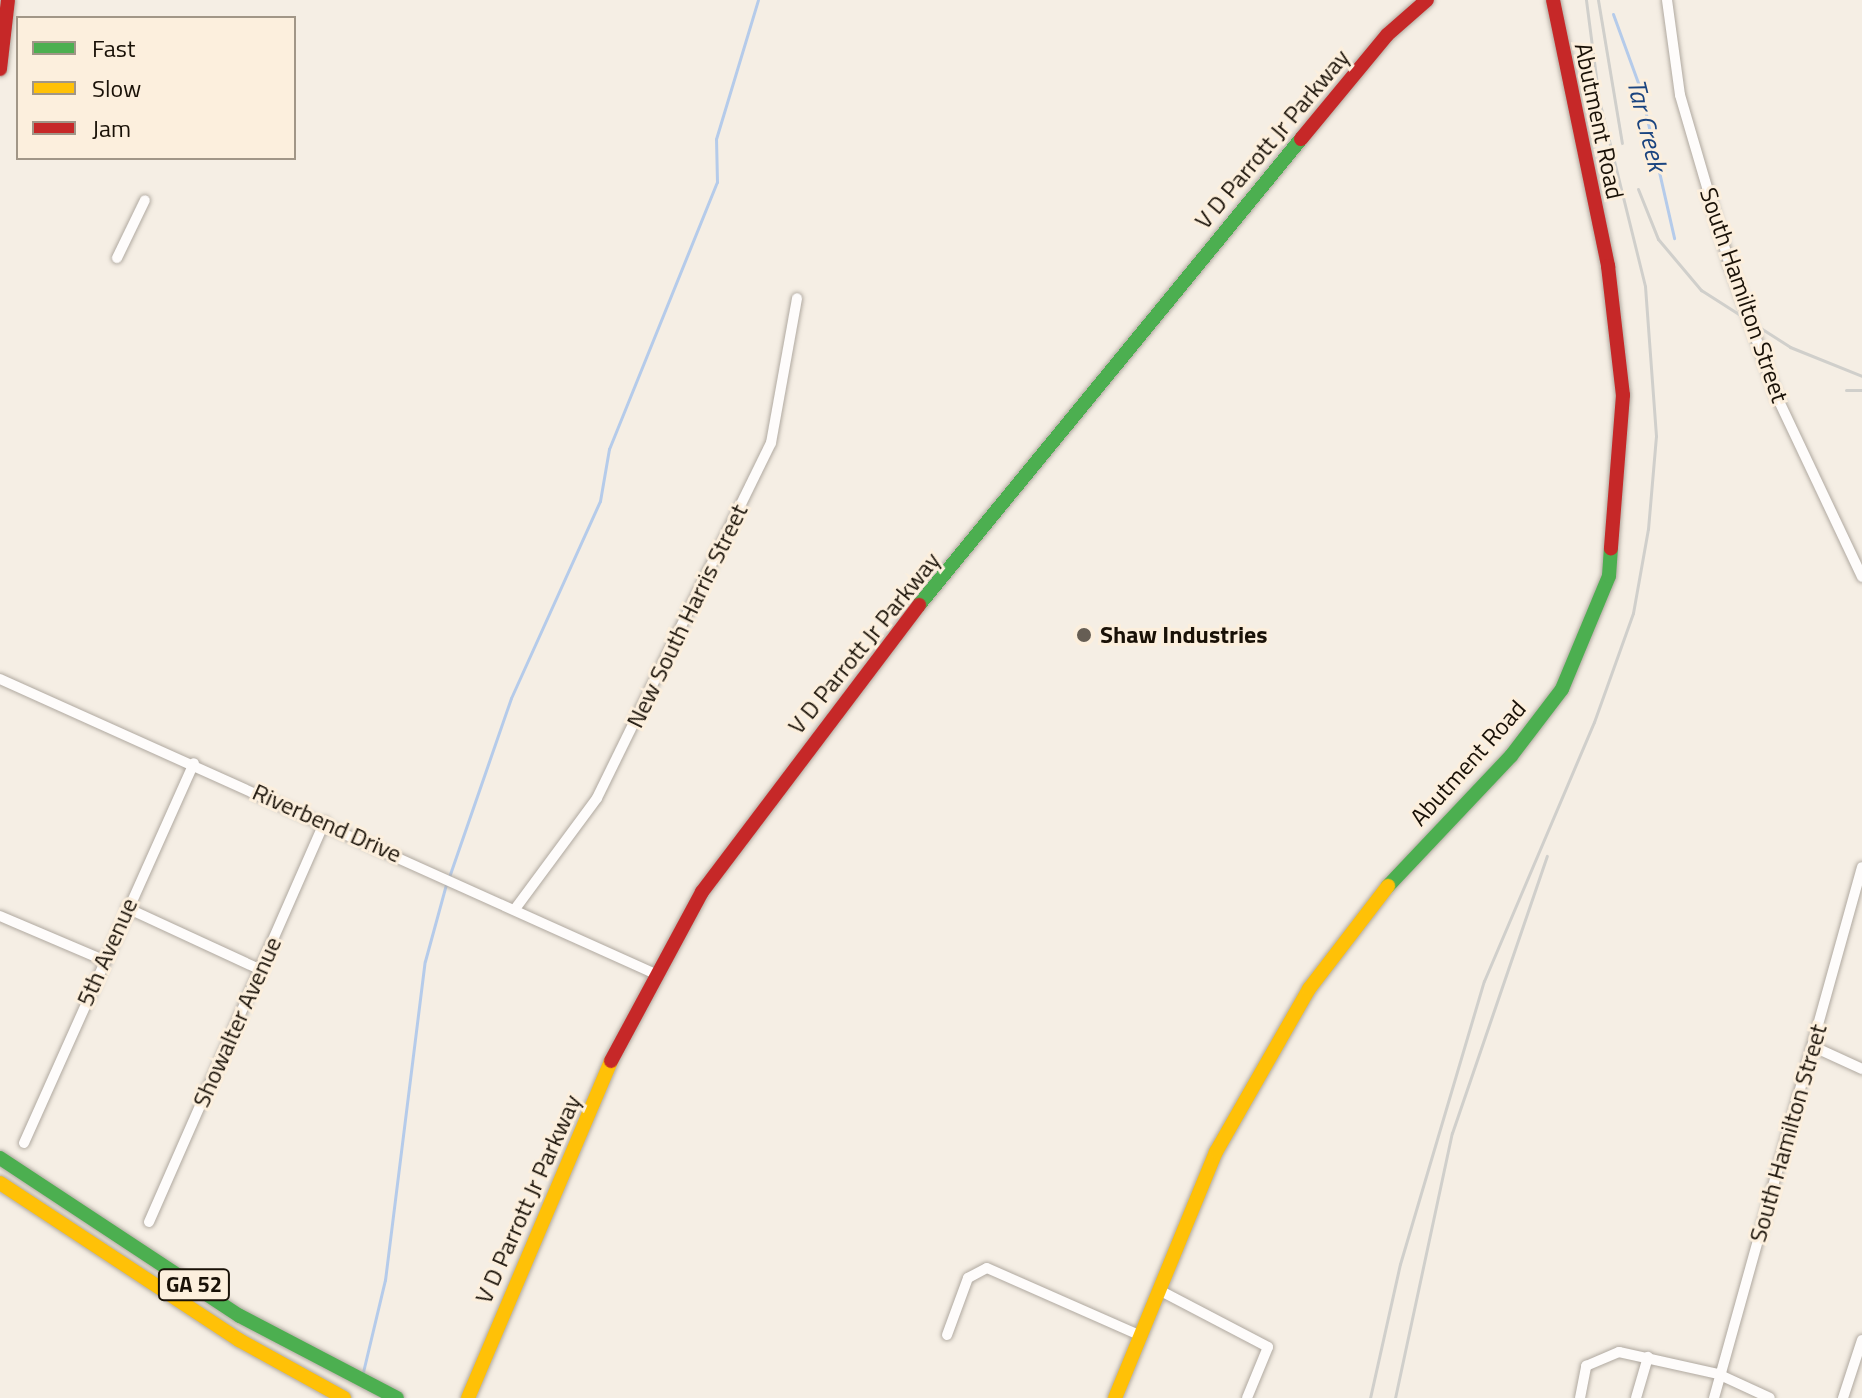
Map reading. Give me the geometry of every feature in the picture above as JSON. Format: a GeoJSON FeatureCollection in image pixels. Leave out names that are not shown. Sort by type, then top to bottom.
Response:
{"type":"FeatureCollection","features":[{"type":"Feature","properties":{"kind":"main road"},"geometry":{"type":"LineString","coordinates":[[0,69],[8,0]]}},
{"type":"Feature","properties":{"kind":"main road","name":"V D Parrott Jr Parkway"},"geometry":{"type":"LineString","coordinates":[[468,1398],[651,972],[857,680],[1387,35],[1427,0]]}},
{"type":"Feature","properties":{"kind":"main road","name":"Abutment Road"},"geometry":{"type":"LineString","coordinates":[[1115,1398],[1216,1152],[1309,989],[1375,899],[1511,756],[1562,689],[1609,576],[1623,395],[1608,266],[1553,0]]}},
{"type":"Feature","properties":{"kind":"main road","name":"GA 52"},"geometry":{"type":"LineString","coordinates":[[0,1158],[240,1316],[397,1398]]}},
{"type":"Feature","properties":{"kind":"main road","name":"GA 52"},"geometry":{"type":"LineString","coordinates":[[0,1183],[239,1340],[344,1398]]}},
{"type":"Feature","properties":{"kind":"street","name":"South Hamilton Street"},"geometry":{"type":"LineString","coordinates":[[1667,0],[1680,95],[1729,263],[1777,397],[1862,577]]}},
{"type":"Feature","properties":{"kind":"street"},"geometry":{"type":"LineString","coordinates":[[117,258],[145,200]]}},
{"type":"Feature","properties":{"kind":"street","name":"New South Harris Street"},"geometry":{"type":"LineString","coordinates":[[515,909],[597,798],[771,443],[797,298]]}},
{"type":"Feature","properties":{"kind":"street","name":"Riverbend Drive"},"geometry":{"type":"LineString","coordinates":[[0,679],[194,763],[651,972]]}},
{"type":"Feature","properties":{"kind":"street","name":"5th Avenue"},"geometry":{"type":"LineString","coordinates":[[24,1143],[103,960],[194,763]]}},
{"type":"Feature","properties":{"kind":"street","name":"Showalter Avenue"},"geometry":{"type":"LineString","coordinates":[[149,1222],[325,822]]}},
{"type":"Feature","properties":{"kind":"street","name":"South Hamilton Street"},"geometry":{"type":"LineString","coordinates":[[1714,1398],[1718,1374],[1814,1047],[1862,867]]}},
{"type":"Feature","properties":{"kind":"street"},"geometry":{"type":"LineString","coordinates":[[127,908],[261,970]]}},
{"type":"Feature","properties":{"kind":"street"},"geometry":{"type":"LineString","coordinates":[[0,916],[103,960]]}},
{"type":"Feature","properties":{"kind":"street"},"geometry":{"type":"LineString","coordinates":[[1814,1047],[1862,1069]]}},
{"type":"Feature","properties":{"kind":"street"},"geometry":{"type":"LineString","coordinates":[[947,1335],[968,1278],[987,1268],[1141,1336]]}},
{"type":"Feature","properties":{"kind":"street"},"geometry":{"type":"LineString","coordinates":[[1159,1290],[1268,1347],[1247,1398]]}},
{"type":"Feature","properties":{"kind":"street"},"geometry":{"type":"LineString","coordinates":[[1843,1398],[1862,1340]]}},
{"type":"Feature","properties":{"kind":"street"},"geometry":{"type":"LineString","coordinates":[[1580,1398],[1586,1366],[1619,1352],[1718,1374],[1770,1398]]}},
{"type":"Feature","properties":{"kind":"street"},"geometry":{"type":"LineString","coordinates":[[1636,1398],[1648,1357]]}},
{"type":"Feature","properties":{"kind":"waterway"},"geometry":{"type":"LineString","coordinates":[[449,877],[511,698],[600,501],[609,449],[717,182],[716,139],[758,0]]}},
{"type":"Feature","properties":{"kind":"waterway","name":"Tar Creek"},"geometry":{"type":"LineString","coordinates":[[1613,14],[1640,88],[1674,238]]}},
{"type":"Feature","properties":{"kind":"waterway"},"geometry":{"type":"LineString","coordinates":[[363,1372],[385,1280],[425,961],[446,884]]}},
{"type":"Feature","properties":{"kind":"railway"},"geometry":{"type":"LineString","coordinates":[[1370,1398],[1400,1264],[1484,981],[1594,722],[1633,613],[1648,529],[1656,436],[1645,286],[1599,100],[1586,0]]}},
{"type":"Feature","properties":{"kind":"railway"},"geometry":{"type":"LineString","coordinates":[[1598,0],[1622,143]]}},
{"type":"Feature","properties":{"kind":"railway"},"geometry":{"type":"LineString","coordinates":[[1638,189],[1658,239],[1701,290],[1790,347],[1862,376]]}},
{"type":"Feature","properties":{"kind":"railway"},"geometry":{"type":"LineString","coordinates":[[1846,390],[1862,390]]}},
{"type":"Feature","properties":{"kind":"railway"},"geometry":{"type":"LineString","coordinates":[[1395,1398],[1452,1133],[1547,856]]}},
{"type":"Feature","properties":{"kind":"traffic: fast"},"geometry":{"type":"LineString","coordinates":[[919,605],[1301,139]]}},
{"type":"Feature","properties":{"kind":"traffic: fast"},"geometry":{"type":"LineString","coordinates":[[1388,886],[1511,756],[1562,689],[1609,576],[1611,549]]}},
{"type":"Feature","properties":{"kind":"traffic: fast"},"geometry":{"type":"LineString","coordinates":[[0,1158],[240,1316],[397,1398]]}},
{"type":"Feature","properties":{"kind":"traffic: slow"},"geometry":{"type":"LineString","coordinates":[[1115,1398],[1216,1152],[1309,989],[1388,886]]}},
{"type":"Feature","properties":{"kind":"traffic: slow"},"geometry":{"type":"LineString","coordinates":[[468,1398],[611,1061]]}},
{"type":"Feature","properties":{"kind":"traffic: slow"},"geometry":{"type":"LineString","coordinates":[[0,1183],[239,1340],[344,1398]]}},
{"type":"Feature","properties":{"kind":"traffic: jam"},"geometry":{"type":"LineString","coordinates":[[0,69],[8,0]]}},
{"type":"Feature","properties":{"kind":"traffic: jam"},"geometry":{"type":"LineString","coordinates":[[1301,139],[1387,35],[1427,0]]}},
{"type":"Feature","properties":{"kind":"traffic: jam"},"geometry":{"type":"LineString","coordinates":[[1553,0],[1608,266],[1623,395],[1611,549]]}},
{"type":"Feature","properties":{"kind":"traffic: jam"},"geometry":{"type":"LineString","coordinates":[[611,1061],[702,892],[919,605]]}},
{"type":"Feature","properties":{"kind":"place","name":"Shaw Industries"},"geometry":{"type":"Point","coordinates":[1084,635]}}]}
